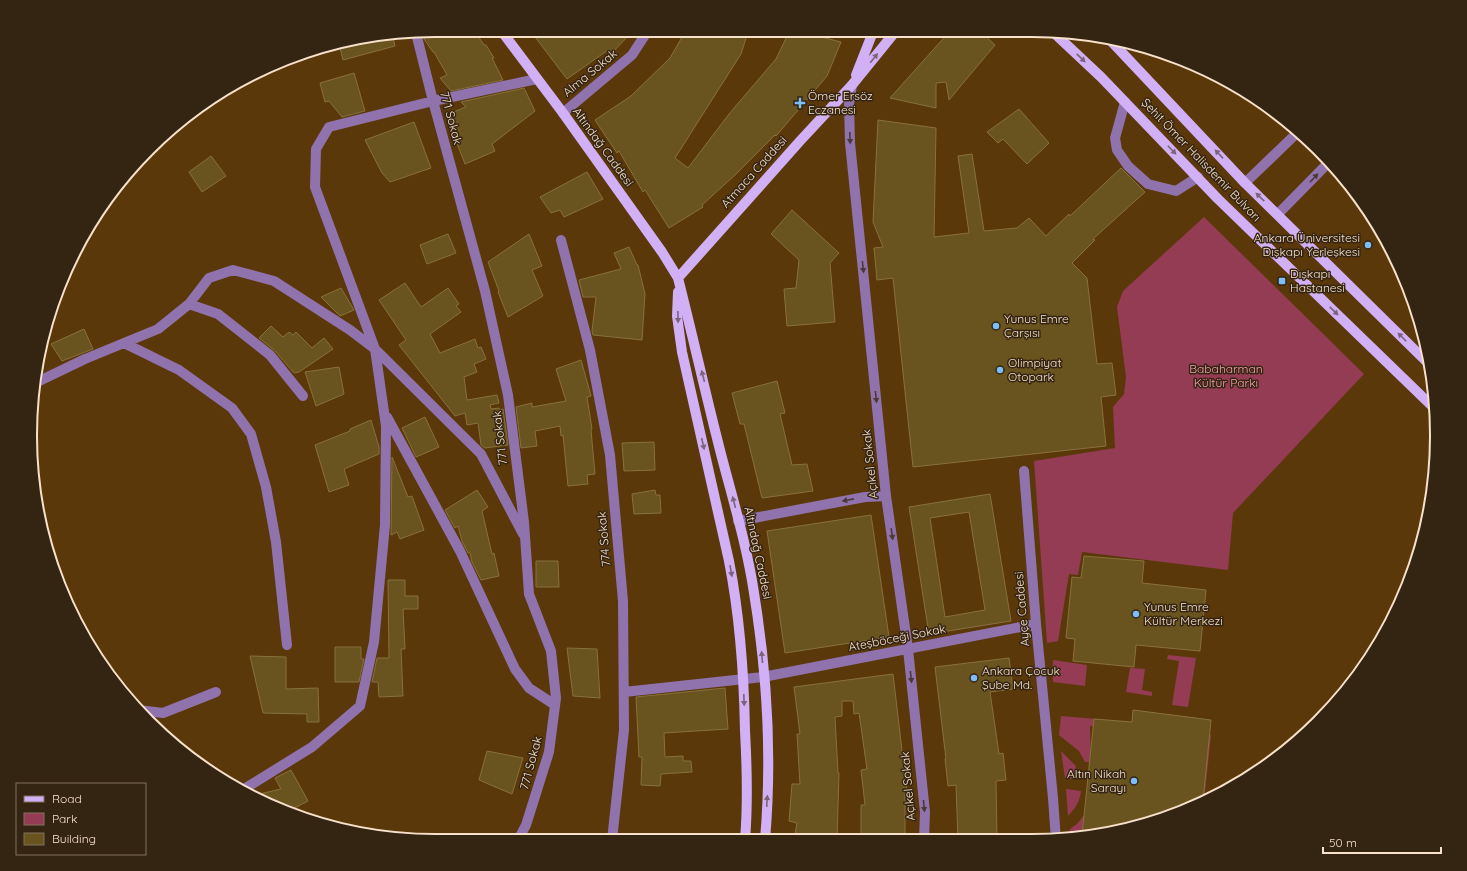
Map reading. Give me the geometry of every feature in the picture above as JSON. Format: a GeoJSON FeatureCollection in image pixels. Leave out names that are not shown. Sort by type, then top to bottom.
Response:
{"type":"FeatureCollection","features":[{"type":"Feature","properties":{"kind":"main road","name":"Altındağ Caddesi"},"geometry":{"type":"LineString","coordinates":[[506,37],[563,113],[662,252],[678,278],[754,591],[767,726],[768,765],[765,834]]}},
{"type":"Feature","properties":{"kind":"main road","name":"Atmaca Caddesi"},"geometry":{"type":"LineString","coordinates":[[852,85],[871,37]]}},
{"type":"Feature","properties":{"kind":"main road","name":"Atmaca Caddesi"},"geometry":{"type":"LineString","coordinates":[[678,278],[852,85],[891,37]]}},
{"type":"Feature","properties":{"kind":"main road","name":"Şehit Ömer Halisdemir Bulvarı"},"geometry":{"type":"LineString","coordinates":[[1060,38],[1102,77],[1218,199],[1429,403]]}},
{"type":"Feature","properties":{"kind":"main road","name":"Şehit Ömer Halisdemir Bulvarı"},"geometry":{"type":"LineString","coordinates":[[1116,47],[1245,183],[1422,357]]}},
{"type":"Feature","properties":{"kind":"main road"},"geometry":{"type":"LineString","coordinates":[[678,278],[678,332],[729,561],[735,596],[744,679],[747,782],[746,834]]}},
{"type":"Feature","properties":{"kind":"street","name":"Alma Sokak"},"geometry":{"type":"LineString","coordinates":[[563,113],[632,55],[643,37]]}},
{"type":"Feature","properties":{"kind":"street","name":"771 Sokak"},"geometry":{"type":"LineString","coordinates":[[417,38],[485,291],[508,395],[525,538],[529,594],[551,651],[556,698],[550,752],[526,825],[521,834]]}},
{"type":"Feature","properties":{"kind":"street"},"geometry":{"type":"LineString","coordinates":[[247,787],[312,747],[360,706],[374,642],[385,525],[386,426],[375,349],[315,187],[316,149],[329,127],[433,101],[537,79]]}},
{"type":"Feature","properties":{"kind":"street","name":"Açıkel Sokak"},"geometry":{"type":"LineString","coordinates":[[852,85],[850,104],[850,143],[886,496],[908,649],[925,812],[924,834]]}},
{"type":"Feature","properties":{"kind":"street"},"geometry":{"type":"LineString","coordinates":[[1125,102],[1115,138],[1117,150],[1128,166],[1148,184],[1176,191],[1198,177]]}},
{"type":"Feature","properties":{"kind":"street"},"geometry":{"type":"LineString","coordinates":[[1245,183],[1294,136]]}},
{"type":"Feature","properties":{"kind":"street"},"geometry":{"type":"LineString","coordinates":[[1278,214],[1325,166]]}},
{"type":"Feature","properties":{"kind":"street","name":"774 Sokak"},"geometry":{"type":"LineString","coordinates":[[561,240],[590,350],[610,455],[622,601],[624,692],[624,730],[613,834]]}},
{"type":"Feature","properties":{"kind":"street"},"geometry":{"type":"LineString","coordinates":[[41,380],[85,359],[158,329],[189,304],[209,278],[233,270],[274,281],[350,330],[375,349],[482,454],[525,538]]}},
{"type":"Feature","properties":{"kind":"street"},"geometry":{"type":"LineString","coordinates":[[189,304],[218,314],[270,355],[303,396]]}},
{"type":"Feature","properties":{"kind":"street"},"geometry":{"type":"LineString","coordinates":[[124,343],[179,370],[226,403],[232,408],[251,434],[266,487],[276,542],[287,644]]}},
{"type":"Feature","properties":{"kind":"street"},"geometry":{"type":"LineString","coordinates":[[384,411],[460,551],[515,669],[529,688],[555,705]]}},
{"type":"Feature","properties":{"kind":"street","name":"Ayçe Caddesi"},"geometry":{"type":"LineString","coordinates":[[1024,471],[1036,624],[1056,833]]}},
{"type":"Feature","properties":{"kind":"street"},"geometry":{"type":"LineString","coordinates":[[738,521],[865,497],[886,496]]}},
{"type":"Feature","properties":{"kind":"street","name":"Ateşböceği Sokak"},"geometry":{"type":"LineString","coordinates":[[624,692],[763,676],[1036,624]]}},
{"type":"Feature","properties":{"kind":"street"},"geometry":{"type":"LineString","coordinates":[[149,711],[163,713],[216,692]]}},
{"type":"Feature","properties":{"kind":"green space","name":"Babaharman Kültür Parkı"},"geometry":{"type":"Polygon","coordinates":[[[1204,217],[1364,374],[1233,513],[1228,570],[1082,552],[1078,575],[1069,574],[1058,641],[1047,643],[1034,461],[1115,448],[1113,407],[1124,394],[1126,377],[1117,307],[1123,291],[1204,217]]]}},
{"type":"Feature","properties":{"kind":"green space"},"geometry":{"type":"Polygon","coordinates":[[[1168,655],[1196,658],[1188,707],[1172,705],[1179,661],[1167,659],[1168,655]]]}},
{"type":"Feature","properties":{"kind":"green space"},"geometry":{"type":"Polygon","coordinates":[[[1053,660],[1087,665],[1085,686],[1053,682],[1053,660]]]}},
{"type":"Feature","properties":{"kind":"green space"},"geometry":{"type":"Polygon","coordinates":[[[1130,668],[1145,669],[1142,690],[1152,692],[1152,696],[1126,692],[1130,668]]]}},
{"type":"Feature","properties":{"kind":"green space"},"geometry":{"type":"Polygon","coordinates":[[[1133,710],[1189,717],[1187,733],[1211,735],[1205,795],[1194,799],[1188,798],[1158,733],[1090,726],[1091,762],[1085,762],[1079,751],[1059,735],[1061,716],[1132,722],[1133,710]]]}},
{"type":"Feature","properties":{"kind":"green space"},"geometry":{"type":"Polygon","coordinates":[[[1061,751],[1075,765],[1081,779],[1065,778],[1061,751]]]}},
{"type":"Feature","properties":{"kind":"green space"},"geometry":{"type":"Polygon","coordinates":[[[1066,789],[1081,791],[1077,805],[1068,816],[1066,789]]]}},
{"type":"Feature","properties":{"kind":"green space"},"geometry":{"type":"Polygon","coordinates":[[[1099,804],[1096,829],[1070,832],[1070,829],[1077,824],[1087,811],[1099,804]]]}},
{"type":"Feature","properties":{"kind":"building"},"geometry":{"type":"Polygon","coordinates":[[[424,37],[479,37],[484,45],[486,45],[494,58],[492,58],[503,80],[451,91],[440,78],[447,75],[434,52],[424,37]]]}},
{"type":"Feature","properties":{"kind":"building"},"geometry":{"type":"Polygon","coordinates":[[[535,37],[627,37],[611,54],[608,50],[567,79],[535,37]]]}},
{"type":"Feature","properties":{"kind":"building"},"geometry":{"type":"Polygon","coordinates":[[[682,37],[746,37],[741,54],[675,158],[688,168],[729,114],[776,59],[787,37],[822,37],[841,42],[827,76],[776,136],[775,135],[702,205],[703,207],[669,228],[645,190],[643,192],[619,151],[617,153],[595,120],[631,96],[670,58],[682,37]]]}},
{"type":"Feature","properties":{"kind":"building"},"geometry":{"type":"Polygon","coordinates":[[[945,37],[986,37],[995,45],[949,100],[946,82],[936,83],[936,108],[890,98],[945,37]]]}},
{"type":"Feature","properties":{"kind":"building"},"geometry":{"type":"Polygon","coordinates":[[[393,39],[395,46],[343,60],[340,49],[393,39]]]}},
{"type":"Feature","properties":{"kind":"building"},"geometry":{"type":"Polygon","coordinates":[[[354,73],[365,111],[342,117],[329,101],[325,102],[320,83],[354,73]]]}},
{"type":"Feature","properties":{"kind":"building"},"geometry":{"type":"Polygon","coordinates":[[[524,88],[535,111],[492,144],[495,151],[465,164],[446,115],[466,107],[461,102],[524,88]]]}},
{"type":"Feature","properties":{"kind":"building"},"geometry":{"type":"Polygon","coordinates":[[[1019,109],[1049,143],[1027,164],[1003,139],[998,143],[987,132],[1019,109]]]}},
{"type":"Feature","properties":{"kind":"building","name":"Yunus Emre Çarşısı"},"geometry":{"type":"Polygon","coordinates":[[[878,120],[936,128],[934,237],[969,233],[958,156],[972,154],[984,231],[1017,228],[1029,218],[1046,236],[1069,214],[1070,216],[1121,168],[1145,192],[1093,239],[1095,240],[1072,263],[1087,278],[1097,364],[1112,363],[1116,395],[1101,397],[1106,446],[913,467],[893,278],[877,280],[874,248],[883,247],[873,222],[878,120]]]}},
{"type":"Feature","properties":{"kind":"building"},"geometry":{"type":"Polygon","coordinates":[[[414,122],[431,168],[390,182],[382,173],[365,140],[414,122]]]}},
{"type":"Feature","properties":{"kind":"building"},"geometry":{"type":"Polygon","coordinates":[[[211,156],[226,176],[202,192],[189,172],[211,156]]]}},
{"type":"Feature","properties":{"kind":"building"},"geometry":{"type":"Polygon","coordinates":[[[587,172],[603,199],[564,217],[560,210],[551,213],[540,197],[587,172]]]}},
{"type":"Feature","properties":{"kind":"building"},"geometry":{"type":"Polygon","coordinates":[[[792,210],[839,253],[830,263],[835,322],[787,326],[784,289],[796,288],[799,260],[771,234],[792,210]]]}},
{"type":"Feature","properties":{"kind":"building"},"geometry":{"type":"Polygon","coordinates":[[[448,234],[456,253],[427,264],[420,245],[448,234]]]}},
{"type":"Feature","properties":{"kind":"building"},"geometry":{"type":"Polygon","coordinates":[[[529,234],[542,266],[532,270],[543,296],[508,317],[488,262],[529,234]]]}},
{"type":"Feature","properties":{"kind":"building"},"geometry":{"type":"Polygon","coordinates":[[[629,247],[638,265],[645,294],[642,340],[593,335],[592,331],[596,297],[583,297],[579,280],[621,269],[614,253],[629,247]]]}},
{"type":"Feature","properties":{"kind":"building"},"geometry":{"type":"Polygon","coordinates":[[[405,283],[421,307],[448,288],[459,304],[456,306],[461,312],[430,334],[440,353],[475,339],[478,348],[481,347],[486,359],[474,364],[477,372],[464,377],[467,400],[497,395],[499,403],[490,405],[491,409],[503,409],[508,445],[485,448],[481,445],[478,423],[467,425],[465,413],[455,416],[399,345],[406,340],[379,300],[405,283]]]}},
{"type":"Feature","properties":{"kind":"building"},"geometry":{"type":"Polygon","coordinates":[[[341,288],[354,310],[340,316],[321,297],[341,288]]]}},
{"type":"Feature","properties":{"kind":"building"},"geometry":{"type":"Polygon","coordinates":[[[271,326],[283,337],[289,332],[293,335],[296,332],[312,348],[324,338],[333,349],[299,372],[294,373],[275,351],[259,338],[271,326]]]}},
{"type":"Feature","properties":{"kind":"building"},"geometry":{"type":"Polygon","coordinates":[[[84,329],[93,349],[62,361],[51,344],[84,329]]]}},
{"type":"Feature","properties":{"kind":"building"},"geometry":{"type":"Polygon","coordinates":[[[581,360],[591,396],[587,397],[592,429],[595,474],[587,475],[588,484],[568,486],[563,435],[561,436],[560,426],[535,431],[537,446],[521,448],[516,407],[532,403],[532,407],[566,401],[556,369],[581,360]]]}},
{"type":"Feature","properties":{"kind":"building"},"geometry":{"type":"Polygon","coordinates":[[[339,367],[344,394],[316,406],[305,372],[339,367]]]}},
{"type":"Feature","properties":{"kind":"building"},"geometry":{"type":"Polygon","coordinates":[[[777,381],[785,413],[780,414],[792,465],[807,464],[813,491],[762,498],[744,424],[740,424],[732,393],[777,381]]]}},
{"type":"Feature","properties":{"kind":"building"},"geometry":{"type":"Polygon","coordinates":[[[425,417],[439,447],[416,457],[402,428],[425,417]]]}},
{"type":"Feature","properties":{"kind":"building"},"geometry":{"type":"Polygon","coordinates":[[[371,420],[379,447],[379,454],[344,469],[349,485],[329,492],[315,445],[350,431],[350,429],[371,420]]]}},
{"type":"Feature","properties":{"kind":"building"},"geometry":{"type":"Polygon","coordinates":[[[654,442],[655,470],[624,471],[622,443],[654,442]]]}},
{"type":"Feature","properties":{"kind":"building"},"geometry":{"type":"Polygon","coordinates":[[[392,457],[408,497],[412,496],[424,530],[400,539],[397,532],[391,535],[392,457]]]}},
{"type":"Feature","properties":{"kind":"building"},"geometry":{"type":"Polygon","coordinates":[[[477,490],[488,507],[482,511],[492,554],[494,553],[499,576],[481,580],[472,562],[470,553],[468,553],[462,541],[458,526],[455,528],[445,510],[477,490]]]}},
{"type":"Feature","properties":{"kind":"building"},"geometry":{"type":"Polygon","coordinates":[[[655,490],[656,495],[660,495],[661,513],[634,514],[632,494],[655,490]]]}},
{"type":"Feature","properties":{"kind":"building"},"geometry":{"type":"Polygon","coordinates":[[[990,494],[1011,621],[929,634],[909,507],[990,494]],[[969,512],[930,518],[945,617],[985,610],[969,512]]]}},
{"type":"Feature","properties":{"kind":"building"},"geometry":{"type":"Polygon","coordinates":[[[871,515],[889,637],[785,653],[767,531],[871,515]]]}},
{"type":"Feature","properties":{"kind":"building","name":"Yunus Emre Kültür Merkezi"},"geometry":{"type":"Polygon","coordinates":[[[1084,556],[1144,561],[1142,583],[1206,590],[1200,651],[1136,645],[1134,667],[1073,661],[1075,639],[1066,638],[1072,577],[1081,578],[1084,556]]]}},
{"type":"Feature","properties":{"kind":"building"},"geometry":{"type":"Polygon","coordinates":[[[536,561],[558,561],[559,587],[536,587],[536,561]]]}},
{"type":"Feature","properties":{"kind":"building"},"geometry":{"type":"Polygon","coordinates":[[[388,580],[405,580],[405,596],[418,596],[418,609],[403,609],[405,649],[401,649],[403,696],[379,697],[378,682],[372,682],[377,658],[389,658],[388,580]]]}},
{"type":"Feature","properties":{"kind":"building"},"geometry":{"type":"Polygon","coordinates":[[[335,647],[361,647],[361,659],[364,659],[359,682],[335,682],[335,647]]]}},
{"type":"Feature","properties":{"kind":"building"},"geometry":{"type":"Polygon","coordinates":[[[567,648],[597,649],[600,698],[573,696],[567,648]]]}},
{"type":"Feature","properties":{"kind":"building"},"geometry":{"type":"Polygon","coordinates":[[[250,656],[286,657],[286,689],[318,688],[319,722],[307,722],[307,714],[263,713],[250,656]]]}},
{"type":"Feature","properties":{"kind":"building"},"geometry":{"type":"Polygon","coordinates":[[[1009,658],[1013,689],[990,692],[999,754],[1003,753],[1006,780],[996,781],[997,834],[958,834],[956,785],[948,786],[935,667],[1009,658]]]}},
{"type":"Feature","properties":{"kind":"building"},"geometry":{"type":"Polygon","coordinates":[[[893,674],[907,793],[905,794],[905,834],[861,834],[861,805],[865,805],[861,770],[867,769],[859,713],[854,714],[853,701],[842,701],[842,716],[835,717],[839,773],[837,834],[795,834],[797,823],[789,821],[792,784],[800,784],[797,734],[800,734],[794,687],[893,674]]]}},
{"type":"Feature","properties":{"kind":"building"},"geometry":{"type":"Polygon","coordinates":[[[725,688],[728,729],[664,733],[665,757],[683,756],[683,761],[691,761],[692,772],[661,774],[660,786],[641,785],[642,757],[639,757],[636,697],[725,688]]]}},
{"type":"Feature","properties":{"kind":"building"},"geometry":{"type":"Polygon","coordinates":[[[1133,710],[1211,720],[1204,795],[1160,813],[1082,831],[1094,719],[1132,722],[1133,710]]]}},
{"type":"Feature","properties":{"kind":"building"},"geometry":{"type":"Polygon","coordinates":[[[487,751],[523,758],[512,794],[479,780],[487,751]]]}},
{"type":"Feature","properties":{"kind":"building"},"geometry":{"type":"Polygon","coordinates":[[[291,770],[308,801],[294,808],[261,794],[281,789],[275,778],[291,770]]]}},
{"type":"Feature","properties":{"kind":"place","name":"Ömer Ersöz Eczanesi"},"geometry":{"type":"Point","coordinates":[800,103]}},
{"type":"Feature","properties":{"kind":"place","name":"Ankara Üniversitesi Dışkapı Yerleşkesi"},"geometry":{"type":"Point","coordinates":[1368,245]}},
{"type":"Feature","properties":{"kind":"place","name":"Dışkapı Hastanesi"},"geometry":{"type":"Point","coordinates":[1282,281]}},
{"type":"Feature","properties":{"kind":"place","name":"Yunus Emre Çarşısı"},"geometry":{"type":"Point","coordinates":[996,326]}},
{"type":"Feature","properties":{"kind":"place","name":"Olimpiyat Otopark"},"geometry":{"type":"Point","coordinates":[1000,370]}},
{"type":"Feature","properties":{"kind":"place","name":"Yunus Emre Kültür Merkezi"},"geometry":{"type":"Point","coordinates":[1136,614]}},
{"type":"Feature","properties":{"kind":"place","name":"Ankara Çocuk Şube Md."},"geometry":{"type":"Point","coordinates":[974,678]}},
{"type":"Feature","properties":{"kind":"place","name":"Altın Nikah Sarayı"},"geometry":{"type":"Point","coordinates":[1134,781]}}]}
